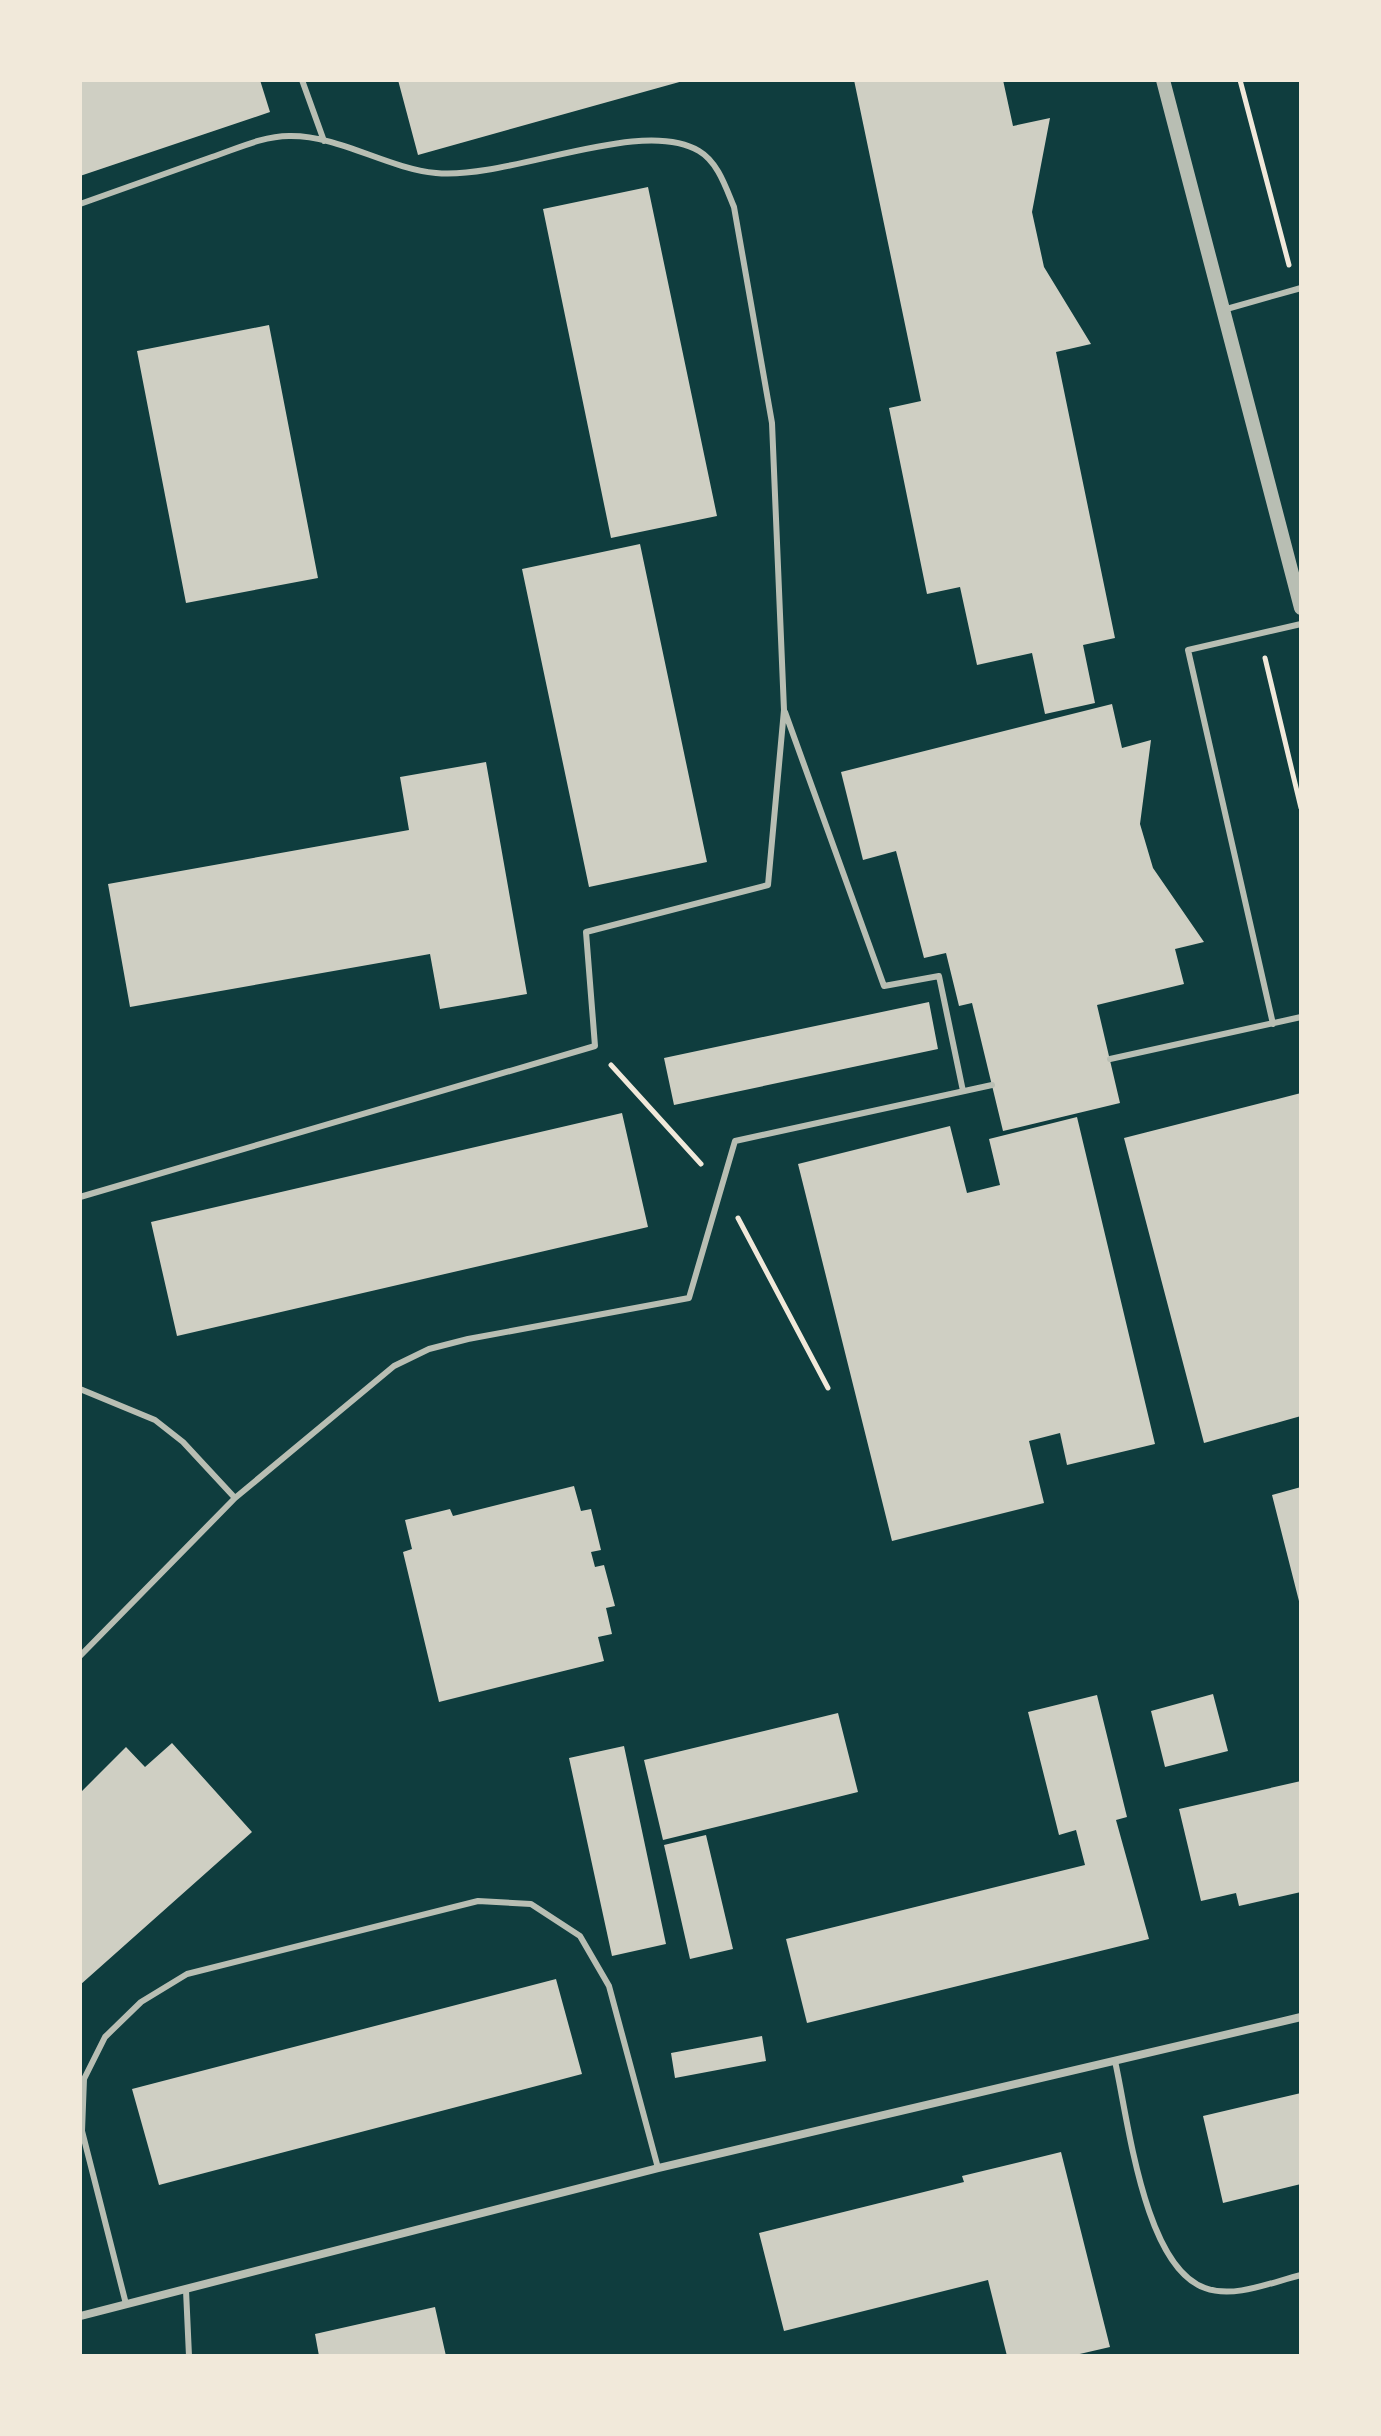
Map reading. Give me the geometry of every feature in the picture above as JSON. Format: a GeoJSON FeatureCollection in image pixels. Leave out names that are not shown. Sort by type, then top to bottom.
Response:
{"type":"FeatureCollection","features":[{"type":"Feature","properties":{"kind":"street"},"geometry":{"type":"LineString","coordinates":[[1163,80],[1301,608]]}},
{"type":"Feature","properties":{"kind":"street"},"geometry":{"type":"LineString","coordinates":[[80,2316],[658,2168],[1301,2017]]}},
{"type":"Feature","properties":{"kind":"lane"},"geometry":{"type":"LineString","coordinates":[[302,80],[324,141]]}},
{"type":"Feature","properties":{"kind":"lane"},"geometry":{"type":"LineString","coordinates":[[80,204],[256,142],[288,136],[324,141],[399,167],[438,173],[488,172],[634,141],[668,141],[700,151],[720,174],[734,207],[772,423],[784,710],[768,885],[586,932],[595,1046],[80,1197]]}},
{"type":"Feature","properties":{"kind":"lane"},"geometry":{"type":"LineString","coordinates":[[1223,310],[1298,289]]}},
{"type":"Feature","properties":{"kind":"lane"},"geometry":{"type":"LineString","coordinates":[[1273,1024],[1188,650],[1301,624]]}},
{"type":"Feature","properties":{"kind":"lane"},"geometry":{"type":"LineString","coordinates":[[784,710],[884,986],[939,976],[963,1091]]}},
{"type":"Feature","properties":{"kind":"lane"},"geometry":{"type":"LineString","coordinates":[[1110,1059],[1301,1017]]}},
{"type":"Feature","properties":{"kind":"lane"},"geometry":{"type":"LineString","coordinates":[[80,1656],[235,1498],[394,1366],[429,1349],[689,1298],[735,1141],[992,1085]]}},
{"type":"Feature","properties":{"kind":"lane"},"geometry":{"type":"LineString","coordinates":[[80,1389],[140,1412],[168,1429],[235,1498]]}},
{"type":"Feature","properties":{"kind":"lane"},"geometry":{"type":"LineString","coordinates":[[126,2304],[82,2131],[84,2079],[105,2037],[141,2002],[187,1974],[478,1901],[531,1904],[580,1936],[609,1986],[658,2168]]}},
{"type":"Feature","properties":{"kind":"lane"},"geometry":{"type":"LineString","coordinates":[[1115,2061],[1152,2228],[1170,2260],[1188,2279],[1205,2289],[1233,2292],[1301,2275]]}},
{"type":"Feature","properties":{"kind":"lane"},"geometry":{"type":"LineString","coordinates":[[186,2290],[189,2356]]}},
{"type":"Feature","properties":{"kind":"path"},"geometry":{"type":"LineString","coordinates":[[1240,80],[1298,289]]}},
{"type":"Feature","properties":{"kind":"path"},"geometry":{"type":"LineString","coordinates":[[1259,634],[1301,808]]}},
{"type":"Feature","properties":{"kind":"path"},"geometry":{"type":"LineString","coordinates":[[595,1046],[722,1187],[828,1388]]}},
{"type":"Feature","properties":{"kind":"building"},"geometry":{"type":"Polygon","coordinates":[[[80,80],[260,80],[270,112],[80,176],[80,80]]]}},
{"type":"Feature","properties":{"kind":"building"},"geometry":{"type":"Polygon","coordinates":[[[398,80],[531,82],[683,81],[418,155],[398,80]]]}},
{"type":"Feature","properties":{"kind":"building"},"geometry":{"type":"Polygon","coordinates":[[[854,80],[1003,80],[1013,126],[1050,118],[1032,212],[1044,267],[1091,344],[1056,352],[1115,638],[1083,645],[1095,703],[1045,714],[1032,653],[977,665],[960,587],[927,594],[889,408],[921,401],[854,80]]]}},
{"type":"Feature","properties":{"kind":"building"},"geometry":{"type":"Polygon","coordinates":[[[648,187],[717,516],[611,538],[543,209],[648,187]]]}},
{"type":"Feature","properties":{"kind":"building"},"geometry":{"type":"Polygon","coordinates":[[[269,325],[318,578],[186,603],[137,351],[269,325]]]}},
{"type":"Feature","properties":{"kind":"building"},"geometry":{"type":"Polygon","coordinates":[[[640,544],[707,862],[589,887],[522,569],[640,544]]]}},
{"type":"Feature","properties":{"kind":"building"},"geometry":{"type":"Polygon","coordinates":[[[1112,704],[1122,748],[1151,740],[1140,824],[1153,868],[1204,942],[1175,949],[1184,984],[1097,1005],[1120,1103],[1003,1131],[972,1003],[959,1006],[946,953],[924,958],[896,851],[863,860],[841,772],[1112,704]]]}},
{"type":"Feature","properties":{"kind":"building"},"geometry":{"type":"Polygon","coordinates":[[[486,762],[527,994],[440,1009],[430,954],[130,1007],[108,884],[409,830],[400,777],[486,762]]]}},
{"type":"Feature","properties":{"kind":"building"},"geometry":{"type":"Polygon","coordinates":[[[929,1002],[938,1049],[674,1105],[664,1058],[929,1002]]]}},
{"type":"Feature","properties":{"kind":"building"},"geometry":{"type":"Polygon","coordinates":[[[1301,1093],[1301,1416],[1204,1443],[1124,1138],[1301,1093]]]}},
{"type":"Feature","properties":{"kind":"building"},"geometry":{"type":"Polygon","coordinates":[[[622,1113],[648,1227],[177,1336],[151,1222],[622,1113]]]}},
{"type":"Feature","properties":{"kind":"building"},"geometry":{"type":"Polygon","coordinates":[[[1077,1117],[1155,1444],[1067,1465],[1060,1433],[1029,1441],[1044,1503],[892,1541],[798,1164],[950,1126],[967,1193],[1000,1185],[989,1139],[1077,1117]]]}},
{"type":"Feature","properties":{"kind":"building"},"geometry":{"type":"Polygon","coordinates":[[[574,1486],[581,1511],[591,1509],[601,1550],[591,1552],[595,1567],[604,1565],[615,1606],[606,1608],[612,1634],[598,1637],[604,1661],[439,1702],[403,1552],[412,1549],[405,1520],[450,1509],[453,1516],[574,1486]]]}},
{"type":"Feature","properties":{"kind":"building"},"geometry":{"type":"Polygon","coordinates":[[[1301,1487],[1301,1605],[1300,1605],[1272,1495],[1301,1487]]]}},
{"type":"Feature","properties":{"kind":"building"},"geometry":{"type":"Polygon","coordinates":[[[1213,1694],[1228,1751],[1165,1767],[1151,1711],[1213,1694]]]}},
{"type":"Feature","properties":{"kind":"building"},"geometry":{"type":"Polygon","coordinates":[[[1097,1695],[1127,1817],[1116,1820],[1149,1939],[807,2023],[786,1939],[1085,1865],[1076,1830],[1059,1835],[1028,1712],[1097,1695]]]}},
{"type":"Feature","properties":{"kind":"building"},"geometry":{"type":"Polygon","coordinates":[[[838,1713],[858,1792],[663,1840],[644,1760],[838,1713]]]}},
{"type":"Feature","properties":{"kind":"building"},"geometry":{"type":"Polygon","coordinates":[[[172,1743],[252,1832],[80,1985],[80,1793],[126,1747],[145,1767],[172,1743]]]}},
{"type":"Feature","properties":{"kind":"building"},"geometry":{"type":"Polygon","coordinates":[[[624,1746],[666,1944],[612,1956],[569,1758],[624,1746]]]}},
{"type":"Feature","properties":{"kind":"building"},"geometry":{"type":"Polygon","coordinates":[[[1301,1781],[1301,1892],[1239,1906],[1236,1893],[1201,1901],[1179,1809],[1301,1781]]]}},
{"type":"Feature","properties":{"kind":"building"},"geometry":{"type":"Polygon","coordinates":[[[706,1835],[733,1949],[690,1959],[664,1845],[706,1835]]]}},
{"type":"Feature","properties":{"kind":"building"},"geometry":{"type":"Polygon","coordinates":[[[556,1979],[582,2074],[159,2185],[132,2089],[556,1979]]]}},
{"type":"Feature","properties":{"kind":"building"},"geometry":{"type":"Polygon","coordinates":[[[762,2036],[766,2061],[675,2078],[671,2053],[762,2036]]]}},
{"type":"Feature","properties":{"kind":"building"},"geometry":{"type":"Polygon","coordinates":[[[1301,2093],[1301,2184],[1223,2203],[1203,2116],[1301,2093]]]}},
{"type":"Feature","properties":{"kind":"building"},"geometry":{"type":"Polygon","coordinates":[[[1061,2152],[1110,2347],[1071,2356],[1007,2356],[988,2280],[784,2331],[759,2233],[964,2182],[962,2176],[1061,2152]]]}},
{"type":"Feature","properties":{"kind":"building"},"geometry":{"type":"Polygon","coordinates":[[[435,2307],[446,2356],[319,2356],[315,2334],[435,2307]]]}}]}
